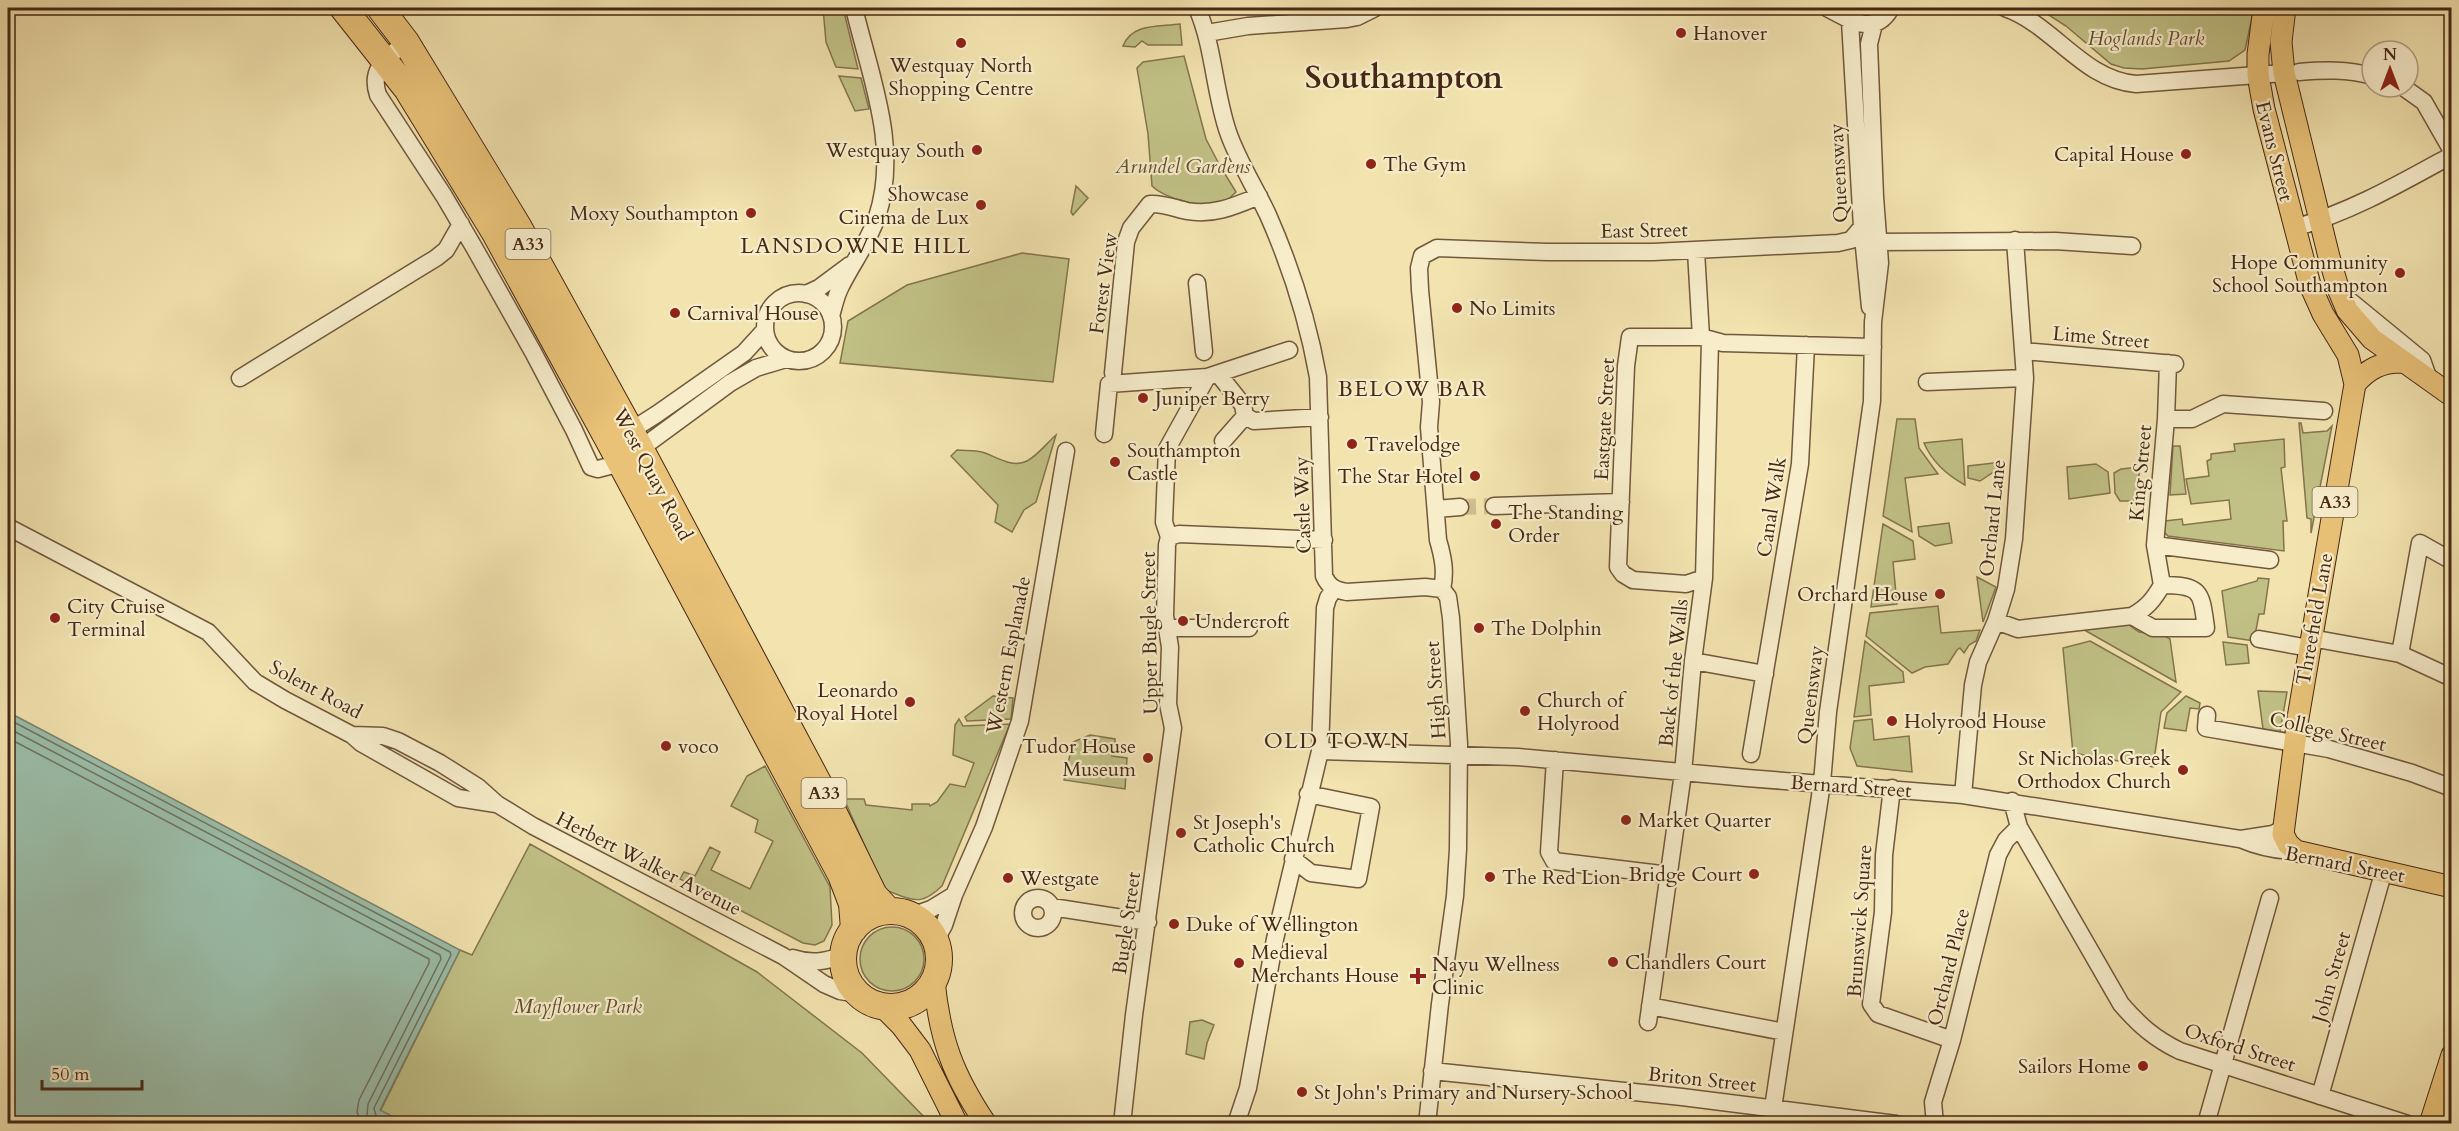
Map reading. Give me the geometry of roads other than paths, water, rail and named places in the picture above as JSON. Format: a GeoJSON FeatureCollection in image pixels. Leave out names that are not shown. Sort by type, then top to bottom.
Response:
{"type":"FeatureCollection","features":[{"type":"Feature","properties":{"kind":"highway","name":"West Quay Road"},"geometry":{"type":"LineString","coordinates":[[343,8],[407,89],[626,447],[829,803],[874,895],[900,914]]}},
{"type":"Feature","properties":{"kind":"highway","name":"West Quay Road"},"geometry":{"type":"LineString","coordinates":[[380,8],[406,42],[518,226],[841,875],[852,904],[854,929]]}},
{"type":"Feature","properties":{"kind":"highway"},"geometry":{"type":"LineString","coordinates":[[900,914],[921,922],[935,941],[938,961],[934,981],[925,993],[912,1002],[898,1007],[883,1007],[869,1002],[858,994],[849,983],[844,970],[843,955],[854,929],[870,917],[900,914]]}},
{"type":"Feature","properties":{"kind":"main road","name":"A33"},"geometry":{"type":"LineString","coordinates":[[2258,75],[2258,54],[2264,8]]}},
{"type":"Feature","properties":{"kind":"main road","name":"Evans Street"},"geometry":{"type":"LineString","coordinates":[[2285,8],[2281,42],[2291,72],[2320,220],[2338,291],[2356,324],[2401,362],[2428,377],[2451,396]]}},
{"type":"Feature","properties":{"kind":"main road","name":"Evans Street"},"geometry":{"type":"LineString","coordinates":[[2258,75],[2264,109],[2295,228]]}},
{"type":"Feature","properties":{"kind":"main road","name":"A33"},"geometry":{"type":"LineString","coordinates":[[2295,228],[2316,300],[2345,350],[2353,370],[2355,384]]}},
{"type":"Feature","properties":{"kind":"main road"},"geometry":{"type":"LineString","coordinates":[[2355,384],[2370,369],[2401,362]]}},
{"type":"Feature","properties":{"kind":"main road","name":"Threefield Lane"},"geometry":{"type":"LineString","coordinates":[[2284,828],[2310,643],[2355,384]]}},
{"type":"Feature","properties":{"kind":"main road"},"geometry":{"type":"LineString","coordinates":[[2284,828],[2285,838],[2296,851]]}},
{"type":"Feature","properties":{"kind":"main road","name":"Bernard Street"},"geometry":{"type":"LineString","coordinates":[[2296,851],[2451,887]]}},
{"type":"Feature","properties":{"kind":"main road"},"geometry":{"type":"LineString","coordinates":[[934,981],[943,1041],[964,1091],[986,1124]]}},
{"type":"Feature","properties":{"kind":"main road"},"geometry":{"type":"LineString","coordinates":[[883,1007],[902,1025],[920,1050],[957,1124]]}},
{"type":"Feature","properties":{"kind":"main road"},"geometry":{"type":"LineString","coordinates":[[2430,1124],[2451,1055]]}},
{"type":"Feature","properties":{"kind":"street"},"geometry":{"type":"LineString","coordinates":[[831,316],[839,291],[853,263],[861,253],[877,217],[885,163],[882,116],[854,8]]}},
{"type":"Feature","properties":{"kind":"street","name":"Castle Way"},"geometry":{"type":"LineString","coordinates":[[1197,8],[1207,33],[1216,92],[1228,134],[1259,196],[1295,283],[1312,344],[1318,376],[1324,576],[1334,589]]}},
{"type":"Feature","properties":{"kind":"street"},"geometry":{"type":"LineString","coordinates":[[1207,33],[1248,26],[1347,19],[1357,17],[1374,8]]}},
{"type":"Feature","properties":{"kind":"street"},"geometry":{"type":"LineString","coordinates":[[1827,8],[1861,25],[1874,24],[1893,9]]}},
{"type":"Feature","properties":{"kind":"street"},"geometry":{"type":"LineString","coordinates":[[2005,8],[2017,12],[2045,30],[2088,66],[2112,81],[2136,84],[2339,70],[2360,74]]}},
{"type":"Feature","properties":{"kind":"street","name":"Queensway"},"geometry":{"type":"LineString","coordinates":[[1850,21],[1867,293],[1873,322]]}},
{"type":"Feature","properties":{"kind":"street","name":"Queensway"},"geometry":{"type":"LineString","coordinates":[[1773,1108],[1822,783],[1828,712],[1870,417],[1873,322],[1880,262],[1874,185],[1869,44],[1874,24]]}},
{"type":"Feature","properties":{"kind":"street","name":"West Quay Road"},"geometry":{"type":"LineString","coordinates":[[406,42],[376,72],[374,82],[378,95],[475,249],[547,378],[591,467],[598,469],[626,447]]}},
{"type":"Feature","properties":{"kind":"street"},"geometry":{"type":"LineString","coordinates":[[2295,228],[2381,194],[2451,153],[2424,102],[2420,99]]}},
{"type":"Feature","properties":{"kind":"street","name":"Forest View"},"geometry":{"type":"LineString","coordinates":[[1104,434],[1126,242],[1131,228],[1150,204],[1190,212],[1222,212],[1259,196]]}},
{"type":"Feature","properties":{"kind":"street"},"geometry":{"type":"LineString","coordinates":[[240,378],[436,258],[446,250],[460,224]]}},
{"type":"Feature","properties":{"kind":"street","name":"East Street"},"geometry":{"type":"LineString","coordinates":[[1422,256],[1437,248],[1560,252],[1696,251],[1838,243],[1851,240],[1862,227]]}},
{"type":"Feature","properties":{"kind":"street"},"geometry":{"type":"LineString","coordinates":[[1880,242],[2014,240],[2132,246]]}},
{"type":"Feature","properties":{"kind":"street","name":"Orchard Lane"},"geometry":{"type":"LineString","coordinates":[[1963,795],[1973,685],[1978,662],[1996,621],[2006,589],[2014,539],[2025,378],[2014,240]]}},
{"type":"Feature","properties":{"kind":"street"},"geometry":{"type":"LineString","coordinates":[[436,258],[460,249],[475,249]]}},
{"type":"Feature","properties":{"kind":"street","name":"Back of the Walls"},"geometry":{"type":"LineString","coordinates":[[1696,251],[1705,339],[1704,578],[1693,661],[1683,773],[1649,1014],[1784,1032]]}},
{"type":"Feature","properties":{"kind":"street","name":"High Street"},"geometry":{"type":"LineString","coordinates":[[1422,256],[1419,268],[1431,402],[1429,427],[1438,540],[1443,555],[1445,578],[1443,589],[1450,607],[1460,755],[1455,897],[1427,1124]]}},
{"type":"Feature","properties":{"kind":"street"},"geometry":{"type":"LineString","coordinates":[[786,359],[772,348],[765,330],[767,314],[780,298],[790,294],[806,294],[819,288],[853,263]]}},
{"type":"Feature","properties":{"kind":"street"},"geometry":{"type":"LineString","coordinates":[[1197,283],[1204,352]]}},
{"type":"Feature","properties":{"kind":"street"},"geometry":{"type":"LineString","coordinates":[[2338,291],[2422,360],[2428,377]]}},
{"type":"Feature","properties":{"kind":"street"},"geometry":{"type":"LineString","coordinates":[[626,447],[756,369],[786,359],[800,361],[809,359],[825,349],[831,339],[833,328],[831,316],[821,302],[806,294]]}},
{"type":"Feature","properties":{"kind":"street"},"geometry":{"type":"LineString","coordinates":[[626,447],[744,354],[765,330]]}},
{"type":"Feature","properties":{"kind":"street","name":"Eastgate Street"},"geometry":{"type":"LineString","coordinates":[[1704,578],[1686,584],[1633,580],[1623,574],[1618,567],[1626,366],[1630,337],[1705,339]]}},
{"type":"Feature","properties":{"kind":"street"},"geometry":{"type":"LineString","coordinates":[[1705,339],[1873,347]]}},
{"type":"Feature","properties":{"kind":"street","name":"Canal Walk"},"geometry":{"type":"LineString","coordinates":[[1751,754],[1800,464],[1806,345]]}},
{"type":"Feature","properties":{"kind":"street"},"geometry":{"type":"LineString","coordinates":[[1111,378],[1210,374],[1289,350]]}},
{"type":"Feature","properties":{"kind":"street","name":"Lime Street"},"geometry":{"type":"LineString","coordinates":[[2024,351],[2172,363]]}},
{"type":"Feature","properties":{"kind":"street","name":"King Street"},"geometry":{"type":"LineString","coordinates":[[2162,585],[2155,545],[2172,363]]}},
{"type":"Feature","properties":{"kind":"street"},"geometry":{"type":"LineString","coordinates":[[1210,374],[1243,405],[1245,416]]}},
{"type":"Feature","properties":{"kind":"street","name":"Upper Bugle Street"},"geometry":{"type":"LineString","coordinates":[[1173,728],[1168,704],[1170,647],[1165,616],[1166,557],[1170,537],[1164,522],[1167,449],[1210,374]]}},
{"type":"Feature","properties":{"kind":"street"},"geometry":{"type":"LineString","coordinates":[[1927,382],[2025,378]]}},
{"type":"Feature","properties":{"kind":"street"},"geometry":{"type":"LineString","coordinates":[[2166,419],[2192,419],[2223,404],[2306,401],[2324,411]]}},
{"type":"Feature","properties":{"kind":"street"},"geometry":{"type":"LineString","coordinates":[[1245,416],[1254,421],[1320,417]]}},
{"type":"Feature","properties":{"kind":"street"},"geometry":{"type":"LineString","coordinates":[[1223,441],[1245,416]]}},
{"type":"Feature","properties":{"kind":"street","name":"Western Esplanade"},"geometry":{"type":"LineString","coordinates":[[935,941],[944,925],[954,895],[984,827],[1020,721],[1066,451]]}},
{"type":"Feature","properties":{"kind":"street","name":"Eastgate Street"},"geometry":{"type":"LineString","coordinates":[[1494,506],[1621,502]]}},
{"type":"Feature","properties":{"kind":"street"},"geometry":{"type":"LineString","coordinates":[[1436,509],[1460,507]]}},
{"type":"Feature","properties":{"kind":"street","name":"Solent Road"},"geometry":{"type":"LineString","coordinates":[[8,527],[208,632],[255,682],[285,700],[352,735],[383,736],[430,758]]}},
{"type":"Feature","properties":{"kind":"street"},"geometry":{"type":"LineString","coordinates":[[1170,537],[1179,534],[1324,540]]}},
{"type":"Feature","properties":{"kind":"street"},"geometry":{"type":"LineString","coordinates":[[2400,654],[2420,543],[2451,561]]}},
{"type":"Feature","properties":{"kind":"street"},"geometry":{"type":"LineString","coordinates":[[2155,545],[2270,560]]}},
{"type":"Feature","properties":{"kind":"street"},"geometry":{"type":"LineString","coordinates":[[1996,621],[2018,629],[2132,616],[2153,600],[2162,585],[2182,585],[2193,589],[2202,599],[2206,628],[2153,628],[2132,616]]}},
{"type":"Feature","properties":{"kind":"street"},"geometry":{"type":"LineString","coordinates":[[1236,1124],[1248,1088],[1275,939],[1320,751],[1325,608],[1334,589],[1347,592],[1425,587],[1443,589]]}},
{"type":"Feature","properties":{"kind":"street"},"geometry":{"type":"LineString","coordinates":[[1168,628],[1249,628]]}},
{"type":"Feature","properties":{"kind":"street"},"geometry":{"type":"LineString","coordinates":[[2259,639],[2400,654],[2451,678]]}},
{"type":"Feature","properties":{"kind":"street"},"geometry":{"type":"LineString","coordinates":[[1693,661],[1765,674]]}},
{"type":"Feature","properties":{"kind":"street","name":"College Street"},"geometry":{"type":"LineString","coordinates":[[2207,715],[2206,728],[2329,749],[2412,773],[2451,788]]}},
{"type":"Feature","properties":{"kind":"street","name":"Bugle Street"},"geometry":{"type":"LineString","coordinates":[[1122,1124],[1134,1015],[1173,728]]}},
{"type":"Feature","properties":{"kind":"street","name":"Herbert Walker Avenue"},"geometry":{"type":"LineString","coordinates":[[352,735],[361,743],[458,798],[497,804]]}},
{"type":"Feature","properties":{"kind":"street","name":"Bernard Street"},"geometry":{"type":"LineString","coordinates":[[1320,751],[1555,760],[1683,773],[1963,795],[2240,839],[2269,849],[2296,851]]}},
{"type":"Feature","properties":{"kind":"street","name":"Herbert Walker Avenue"},"geometry":{"type":"LineString","coordinates":[[430,758],[533,826],[783,956],[824,984],[840,991],[858,994]]}},
{"type":"Feature","properties":{"kind":"street"},"geometry":{"type":"LineString","coordinates":[[1555,760],[1549,852],[1554,861],[1669,875]]}},
{"type":"Feature","properties":{"kind":"street","name":"Brunswick Square"},"geometry":{"type":"LineString","coordinates":[[1892,788],[1884,855],[1882,912],[1871,1004],[1878,1014],[1952,1040]]}},
{"type":"Feature","properties":{"kind":"street"},"geometry":{"type":"LineString","coordinates":[[1293,859],[1311,873],[1358,879],[1371,807],[1308,794]]}},
{"type":"Feature","properties":{"kind":"street","name":"Oxford Street"},"geometry":{"type":"LineString","coordinates":[[2012,801],[2019,827],[2121,1004],[2138,1024],[2157,1040],[2180,1052],[2408,1124]]}},
{"type":"Feature","properties":{"kind":"street","name":"Orchard Place"},"geometry":{"type":"LineString","coordinates":[[1935,1124],[1933,1102],[1952,1040],[1998,855],[2006,840],[2019,827]]}},
{"type":"Feature","properties":{"kind":"street","name":"Bernard Street"},"geometry":{"type":"LineString","coordinates":[[2240,839],[2273,834],[2284,828]]}},
{"type":"Feature","properties":{"kind":"street","name":"John Street"},"geometry":{"type":"LineString","coordinates":[[2320,1096],[2384,870]]}},
{"type":"Feature","properties":{"kind":"street"},"geometry":{"type":"LineString","coordinates":[[900,914],[931,909],[954,895]]}},
{"type":"Feature","properties":{"kind":"street"},"geometry":{"type":"LineString","coordinates":[[2206,1124],[2270,898]]}},
{"type":"Feature","properties":{"kind":"street"},"geometry":{"type":"LineString","coordinates":[[1052,907],[1148,922]]}},
{"type":"Feature","properties":{"kind":"street","name":"Herbert Walker Avenue"},"geometry":{"type":"LineString","coordinates":[[783,956],[806,962],[824,962],[843,955]]}},
{"type":"Feature","properties":{"kind":"street","name":"Briton Street"},"geometry":{"type":"LineString","coordinates":[[1432,1071],[1773,1108],[1896,1124]]}},
{"type":"Feature","properties":{"kind":"water"},"geometry":{"type":"Polygon","coordinates":[[[8,712],[460,950],[380,1110],[405,1123],[8,1123],[8,712]]]}},
{"type":"Feature","properties":{"kind":"tunnel"},"geometry":{"type":"LineString","coordinates":[[1460,507],[1494,506]]}},
{"type":"Feature","properties":{"kind":"place","name":"Hanover"},"geometry":{"type":"Point","coordinates":[1681,33]}},
{"type":"Feature","properties":{"kind":"place","name":"Westquay North Shopping Centre"},"geometry":{"type":"Point","coordinates":[961,43]}},
{"type":"Feature","properties":{"kind":"place","name":"Westquay South"},"geometry":{"type":"Point","coordinates":[977,150]}},
{"type":"Feature","properties":{"kind":"place","name":"Capital House"},"geometry":{"type":"Point","coordinates":[2186,154]}},
{"type":"Feature","properties":{"kind":"place","name":"The Gym"},"geometry":{"type":"Point","coordinates":[1371,164]}},
{"type":"Feature","properties":{"kind":"place","name":"Showcase Cinema de Lux"},"geometry":{"type":"Point","coordinates":[981,205]}},
{"type":"Feature","properties":{"kind":"place","name":"Moxy Southampton"},"geometry":{"type":"Point","coordinates":[751,213]}},
{"type":"Feature","properties":{"kind":"place","name":"Hope Community School Southampton"},"geometry":{"type":"Point","coordinates":[2400,273]}},
{"type":"Feature","properties":{"kind":"place","name":"No Limits"},"geometry":{"type":"Point","coordinates":[1457,308]}},
{"type":"Feature","properties":{"kind":"place","name":"Carnival House"},"geometry":{"type":"Point","coordinates":[675,313]}},
{"type":"Feature","properties":{"kind":"place","name":"Juniper Berry"},"geometry":{"type":"Point","coordinates":[1143,398]}},
{"type":"Feature","properties":{"kind":"place","name":"Travelodge"},"geometry":{"type":"Point","coordinates":[1352,444]}},
{"type":"Feature","properties":{"kind":"place","name":"Southampton Castle"},"geometry":{"type":"Point","coordinates":[1115,462]}},
{"type":"Feature","properties":{"kind":"place","name":"The Star Hotel"},"geometry":{"type":"Point","coordinates":[1475,476]}},
{"type":"Feature","properties":{"kind":"place","name":"The Standing Order"},"geometry":{"type":"Point","coordinates":[1496,524]}},
{"type":"Feature","properties":{"kind":"place","name":"Orchard House"},"geometry":{"type":"Point","coordinates":[1940,594]}},
{"type":"Feature","properties":{"kind":"place","name":"City Cruise Terminal"},"geometry":{"type":"Point","coordinates":[55,618]}},
{"type":"Feature","properties":{"kind":"place","name":"Undercroft"},"geometry":{"type":"Point","coordinates":[1183,621]}},
{"type":"Feature","properties":{"kind":"place","name":"The Dolphin"},"geometry":{"type":"Point","coordinates":[1479,628]}},
{"type":"Feature","properties":{"kind":"place","name":"Leonardo Royal Hotel"},"geometry":{"type":"Point","coordinates":[910,702]}},
{"type":"Feature","properties":{"kind":"place","name":"Church of Holyrood"},"geometry":{"type":"Point","coordinates":[1525,711]}},
{"type":"Feature","properties":{"kind":"place","name":"Holyrood House"},"geometry":{"type":"Point","coordinates":[1892,721]}},
{"type":"Feature","properties":{"kind":"place","name":"voco"},"geometry":{"type":"Point","coordinates":[666,746]}},
{"type":"Feature","properties":{"kind":"place","name":"Tudor House Museum"},"geometry":{"type":"Point","coordinates":[1148,758]}},
{"type":"Feature","properties":{"kind":"place","name":"St Nicholas Greek Orthodox Church"},"geometry":{"type":"Point","coordinates":[2183,770]}},
{"type":"Feature","properties":{"kind":"place","name":"Market Quarter"},"geometry":{"type":"Point","coordinates":[1626,820]}},
{"type":"Feature","properties":{"kind":"place","name":"St Joseph's Catholic Church"},"geometry":{"type":"Point","coordinates":[1181,833]}},
{"type":"Feature","properties":{"kind":"place","name":"Bridge Court"},"geometry":{"type":"Point","coordinates":[1754,874]}},
{"type":"Feature","properties":{"kind":"place","name":"The Red Lion"},"geometry":{"type":"Point","coordinates":[1490,877]}},
{"type":"Feature","properties":{"kind":"place","name":"Westgate"},"geometry":{"type":"Point","coordinates":[1008,878]}},
{"type":"Feature","properties":{"kind":"place","name":"Duke of Wellington"},"geometry":{"type":"Point","coordinates":[1174,924]}},
{"type":"Feature","properties":{"kind":"place","name":"Chandlers Court"},"geometry":{"type":"Point","coordinates":[1613,962]}},
{"type":"Feature","properties":{"kind":"place","name":"Medieval Merchants House"},"geometry":{"type":"Point","coordinates":[1239,963]}},
{"type":"Feature","properties":{"kind":"place","name":"Nayu Wellness Clinic"},"geometry":{"type":"Point","coordinates":[1418,976]}},
{"type":"Feature","properties":{"kind":"place","name":"Sailors Home"},"geometry":{"type":"Point","coordinates":[2143,1066]}},
{"type":"Feature","properties":{"kind":"place","name":"St John's Primary and Nursery School"},"geometry":{"type":"Point","coordinates":[1302,1092]}},
{"type":"Feature","properties":{"kind":"district","name":"Southampton"},"geometry":{"type":"Point","coordinates":[1404,77]}},
{"type":"Feature","properties":{"kind":"district","name":"LANSDOWNE HILL"},"geometry":{"type":"Point","coordinates":[856,245]}},
{"type":"Feature","properties":{"kind":"district","name":"BELOW BAR"},"geometry":{"type":"Point","coordinates":[1413,388]}},
{"type":"Feature","properties":{"kind":"district","name":"OLD TOWN"},"geometry":{"type":"Point","coordinates":[1337,740]}},
{"type":"Feature","properties":{"kind":"park label","name":"Hoglands Park"},"geometry":{"type":"Point","coordinates":[2146,38]}},
{"type":"Feature","properties":{"kind":"park label","name":"Arundel Gardens"},"geometry":{"type":"Point","coordinates":[1183,166]}},
{"type":"Feature","properties":{"kind":"park label","name":"Mayflower Park"},"geometry":{"type":"Point","coordinates":[578,1006]}}]}
